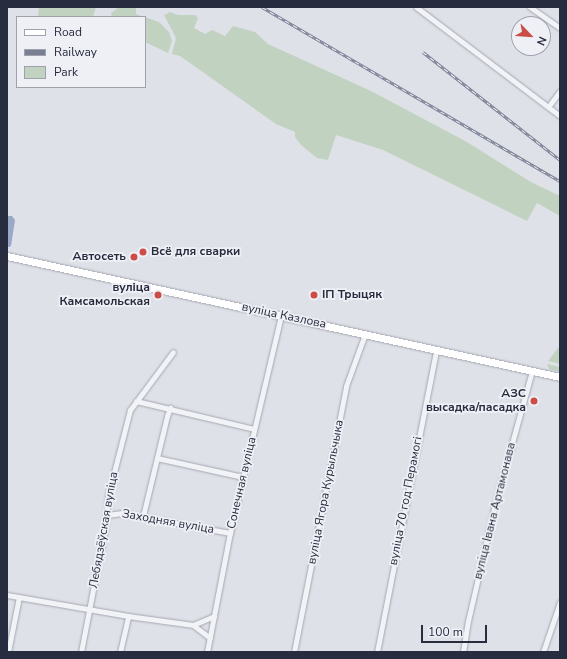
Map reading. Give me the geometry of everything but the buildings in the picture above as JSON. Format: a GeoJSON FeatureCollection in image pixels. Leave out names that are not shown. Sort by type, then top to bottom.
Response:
{"type":"FeatureCollection","features":[{"type":"Feature","properties":{"kind":"main road","name":"вуліца Казлова"},"geometry":{"type":"LineString","coordinates":[[7,256],[560,377]]}},
{"type":"Feature","properties":{"kind":"street"},"geometry":{"type":"LineString","coordinates":[[416,7],[560,116]]}},
{"type":"Feature","properties":{"kind":"street"},"geometry":{"type":"LineString","coordinates":[[530,7],[538,9],[560,28]]}},
{"type":"Feature","properties":{"kind":"street"},"geometry":{"type":"LineString","coordinates":[[548,107],[560,92]]}},
{"type":"Feature","properties":{"kind":"street","name":"Сонечная вуліца"},"geometry":{"type":"LineString","coordinates":[[207,652],[230,533],[281,315]]}},
{"type":"Feature","properties":{"kind":"street","name":"вуліца Ягора Курыльчыка"},"geometry":{"type":"LineString","coordinates":[[294,652],[346,386],[365,334]]}},
{"type":"Feature","properties":{"kind":"street","name":"вуліца 70 год Перамогі"},"geometry":{"type":"LineString","coordinates":[[377,652],[436,350]]}},
{"type":"Feature","properties":{"kind":"street","name":"Лебядзёўская вуліца"},"geometry":{"type":"LineString","coordinates":[[81,652],[107,515],[110,489],[130,410],[173,352]]}},
{"type":"Feature","properties":{"kind":"street","name":"вуліца Івана Артамонава"},"geometry":{"type":"LineString","coordinates":[[463,652],[468,622],[494,508],[532,371]]}},
{"type":"Feature","properties":{"kind":"street"},"geometry":{"type":"LineString","coordinates":[[136,400],[147,405],[170,408],[254,429]]}},
{"type":"Feature","properties":{"kind":"street"},"geometry":{"type":"LineString","coordinates":[[143,516],[170,408]]}},
{"type":"Feature","properties":{"kind":"street"},"geometry":{"type":"LineString","coordinates":[[157,458],[243,477]]}},
{"type":"Feature","properties":{"kind":"street","name":"Заходняя вуліца"},"geometry":{"type":"LineString","coordinates":[[107,515],[122,513],[143,516],[230,533]]}},
{"type":"Feature","properties":{"kind":"street"},"geometry":{"type":"LineString","coordinates":[[7,595],[128,616],[193,625],[210,638]]}},
{"type":"Feature","properties":{"kind":"street"},"geometry":{"type":"LineString","coordinates":[[8,652],[19,597]]}},
{"type":"Feature","properties":{"kind":"street"},"geometry":{"type":"LineString","coordinates":[[543,652],[560,602]]}},
{"type":"Feature","properties":{"kind":"street"},"geometry":{"type":"LineString","coordinates":[[120,652],[128,616]]}},
{"type":"Feature","properties":{"kind":"street"},"geometry":{"type":"LineString","coordinates":[[193,625],[214,616]]}},
{"type":"Feature","properties":{"kind":"green space"},"geometry":{"type":"Polygon","coordinates":[[[39,7],[96,7],[93,16],[38,16],[39,7]]]}},
{"type":"Feature","properties":{"kind":"green space"},"geometry":{"type":"Polygon","coordinates":[[[119,7],[136,7],[136,14],[141,16],[112,16],[111,13],[119,7]]]}},
{"type":"Feature","properties":{"kind":"green space"},"geometry":{"type":"Polygon","coordinates":[[[170,12],[178,15],[195,15],[198,18],[194,28],[205,34],[212,30],[225,36],[233,26],[255,32],[268,44],[371,91],[467,142],[531,182],[560,196],[560,216],[537,203],[527,221],[383,150],[336,135],[328,160],[317,158],[301,145],[295,137],[295,132],[276,124],[180,56],[172,54],[176,38],[164,15],[170,12]]]}},
{"type":"Feature","properties":{"kind":"green space"},"geometry":{"type":"Polygon","coordinates":[[[146,17],[159,22],[169,32],[172,41],[168,53],[146,42],[146,17]]]}},
{"type":"Feature","properties":{"kind":"green space"},"geometry":{"type":"Polygon","coordinates":[[[558,348],[560,348],[560,364],[548,361],[558,348]]]}},
{"type":"Feature","properties":{"kind":"green space"},"geometry":{"type":"Polygon","coordinates":[[[547,364],[560,367],[560,372],[549,369],[547,364]]]}},
{"type":"Feature","properties":{"kind":"water"},"geometry":{"type":"Polygon","coordinates":[[[7,216],[12,216],[15,220],[11,246],[9,247],[7,247],[7,216]]]}},
{"type":"Feature","properties":{"kind":"railway"},"geometry":{"type":"LineString","coordinates":[[262,7],[560,181]]}},
{"type":"Feature","properties":{"kind":"railway"},"geometry":{"type":"LineString","coordinates":[[423,52],[560,160]]}},
{"type":"Feature","properties":{"kind":"place","name":"Всё для сварки"},"geometry":{"type":"Point","coordinates":[143,252]}},
{"type":"Feature","properties":{"kind":"place","name":"Автосеть"},"geometry":{"type":"Point","coordinates":[134,257]}},
{"type":"Feature","properties":{"kind":"place","name":"вуліца Камсамольская"},"geometry":{"type":"Point","coordinates":[158,295]}},
{"type":"Feature","properties":{"kind":"place","name":"ІП Трыцяк"},"geometry":{"type":"Point","coordinates":[314,295]}},
{"type":"Feature","properties":{"kind":"place","name":"АЗС высадка/пасадка"},"geometry":{"type":"Point","coordinates":[534,401]}}]}
